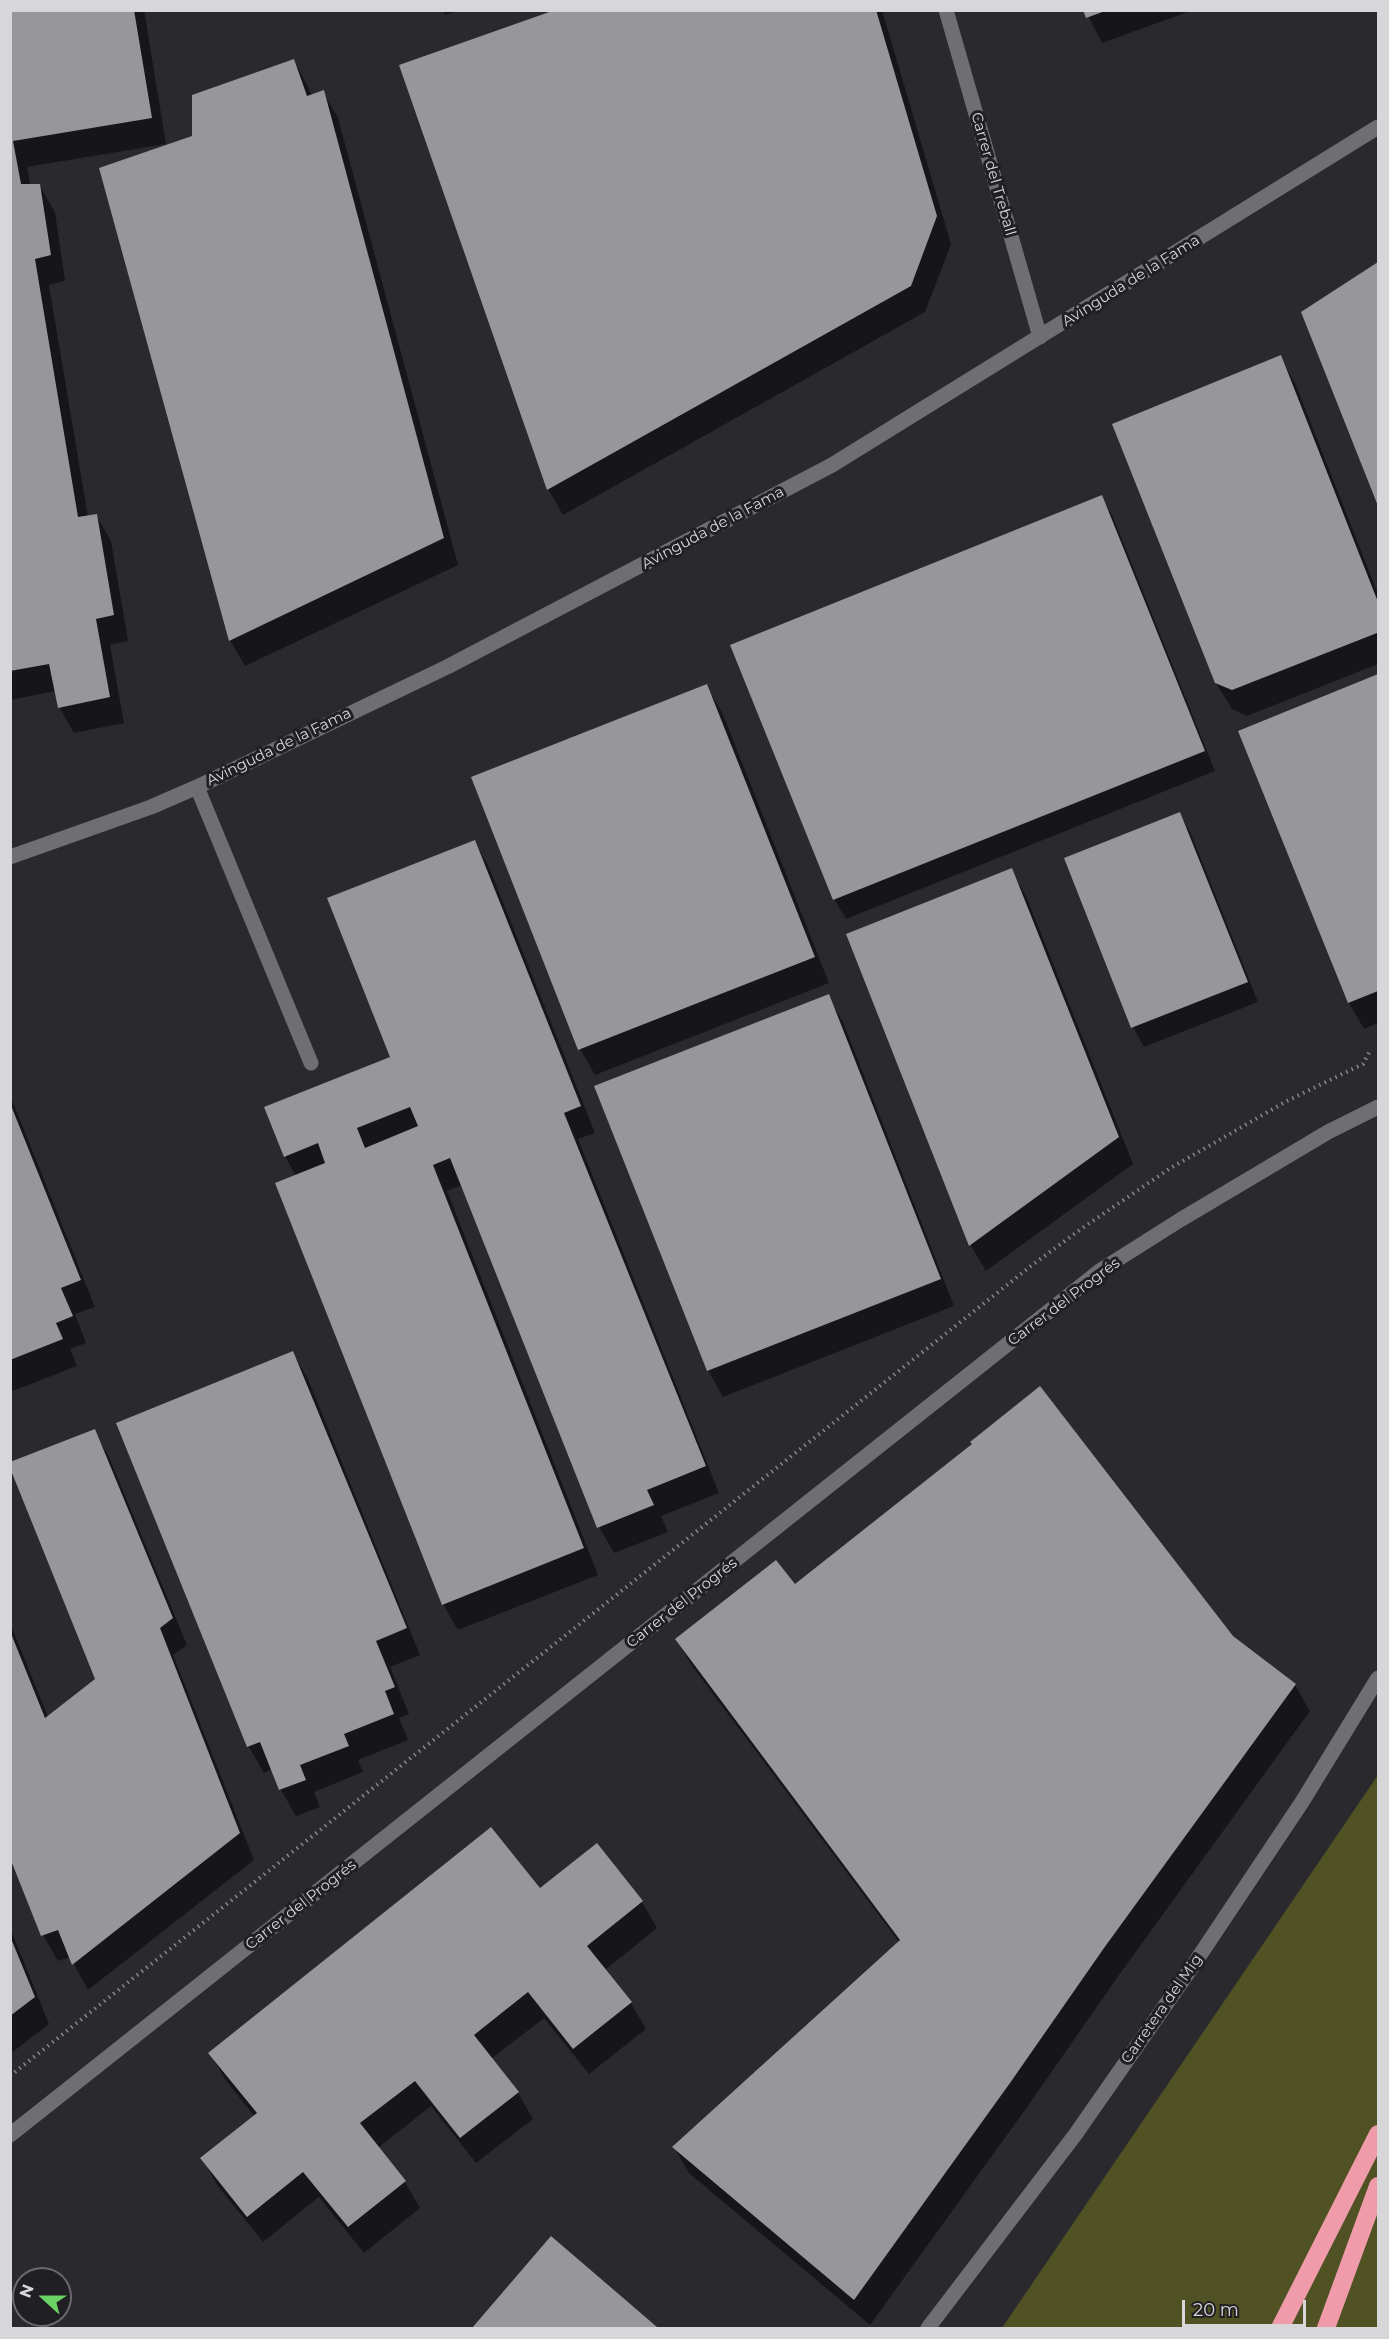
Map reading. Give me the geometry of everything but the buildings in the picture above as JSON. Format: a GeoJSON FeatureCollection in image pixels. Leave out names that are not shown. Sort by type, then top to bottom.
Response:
{"type":"FeatureCollection","features":[{"type":"Feature","properties":{"kind":"highway"},"geometry":{"type":"LineString","coordinates":[[1280,2328],[1378,2134]]}},
{"type":"Feature","properties":{"kind":"highway"},"geometry":{"type":"LineString","coordinates":[[1326,2328],[1378,2186]]}},
{"type":"Feature","properties":{"kind":"street","name":"Carrer del Treball"},"geometry":{"type":"LineString","coordinates":[[946,10],[1040,337]]}},
{"type":"Feature","properties":{"kind":"street","name":"Avinguda de la Fama"},"geometry":{"type":"LineString","coordinates":[[10,857],[151,807],[197,787],[447,667],[832,465],[1378,127]]}},
{"type":"Feature","properties":{"kind":"street"},"geometry":{"type":"LineString","coordinates":[[197,787],[311,1063]]}},
{"type":"Feature","properties":{"kind":"street","name":"Carrer del Progrés"},"geometry":{"type":"LineString","coordinates":[[10,2135],[1101,1270],[1328,1132],[1378,1107]]}},
{"type":"Feature","properties":{"kind":"street","name":"Carretera del Mig"},"geometry":{"type":"LineString","coordinates":[[928,2328],[1075,2134],[1190,1970],[1302,1802],[1378,1678]]}},
{"type":"Feature","properties":{"kind":"path"},"geometry":{"type":"LineString","coordinates":[[10,2076],[1031,1266],[1169,1169],[1287,1101],[1363,1064],[1371,1049]]}},
{"type":"Feature","properties":{"kind":"green space"},"geometry":{"type":"Polygon","coordinates":[[[1378,1775],[1378,2328],[1002,2328],[1378,1775]]]}}]}
